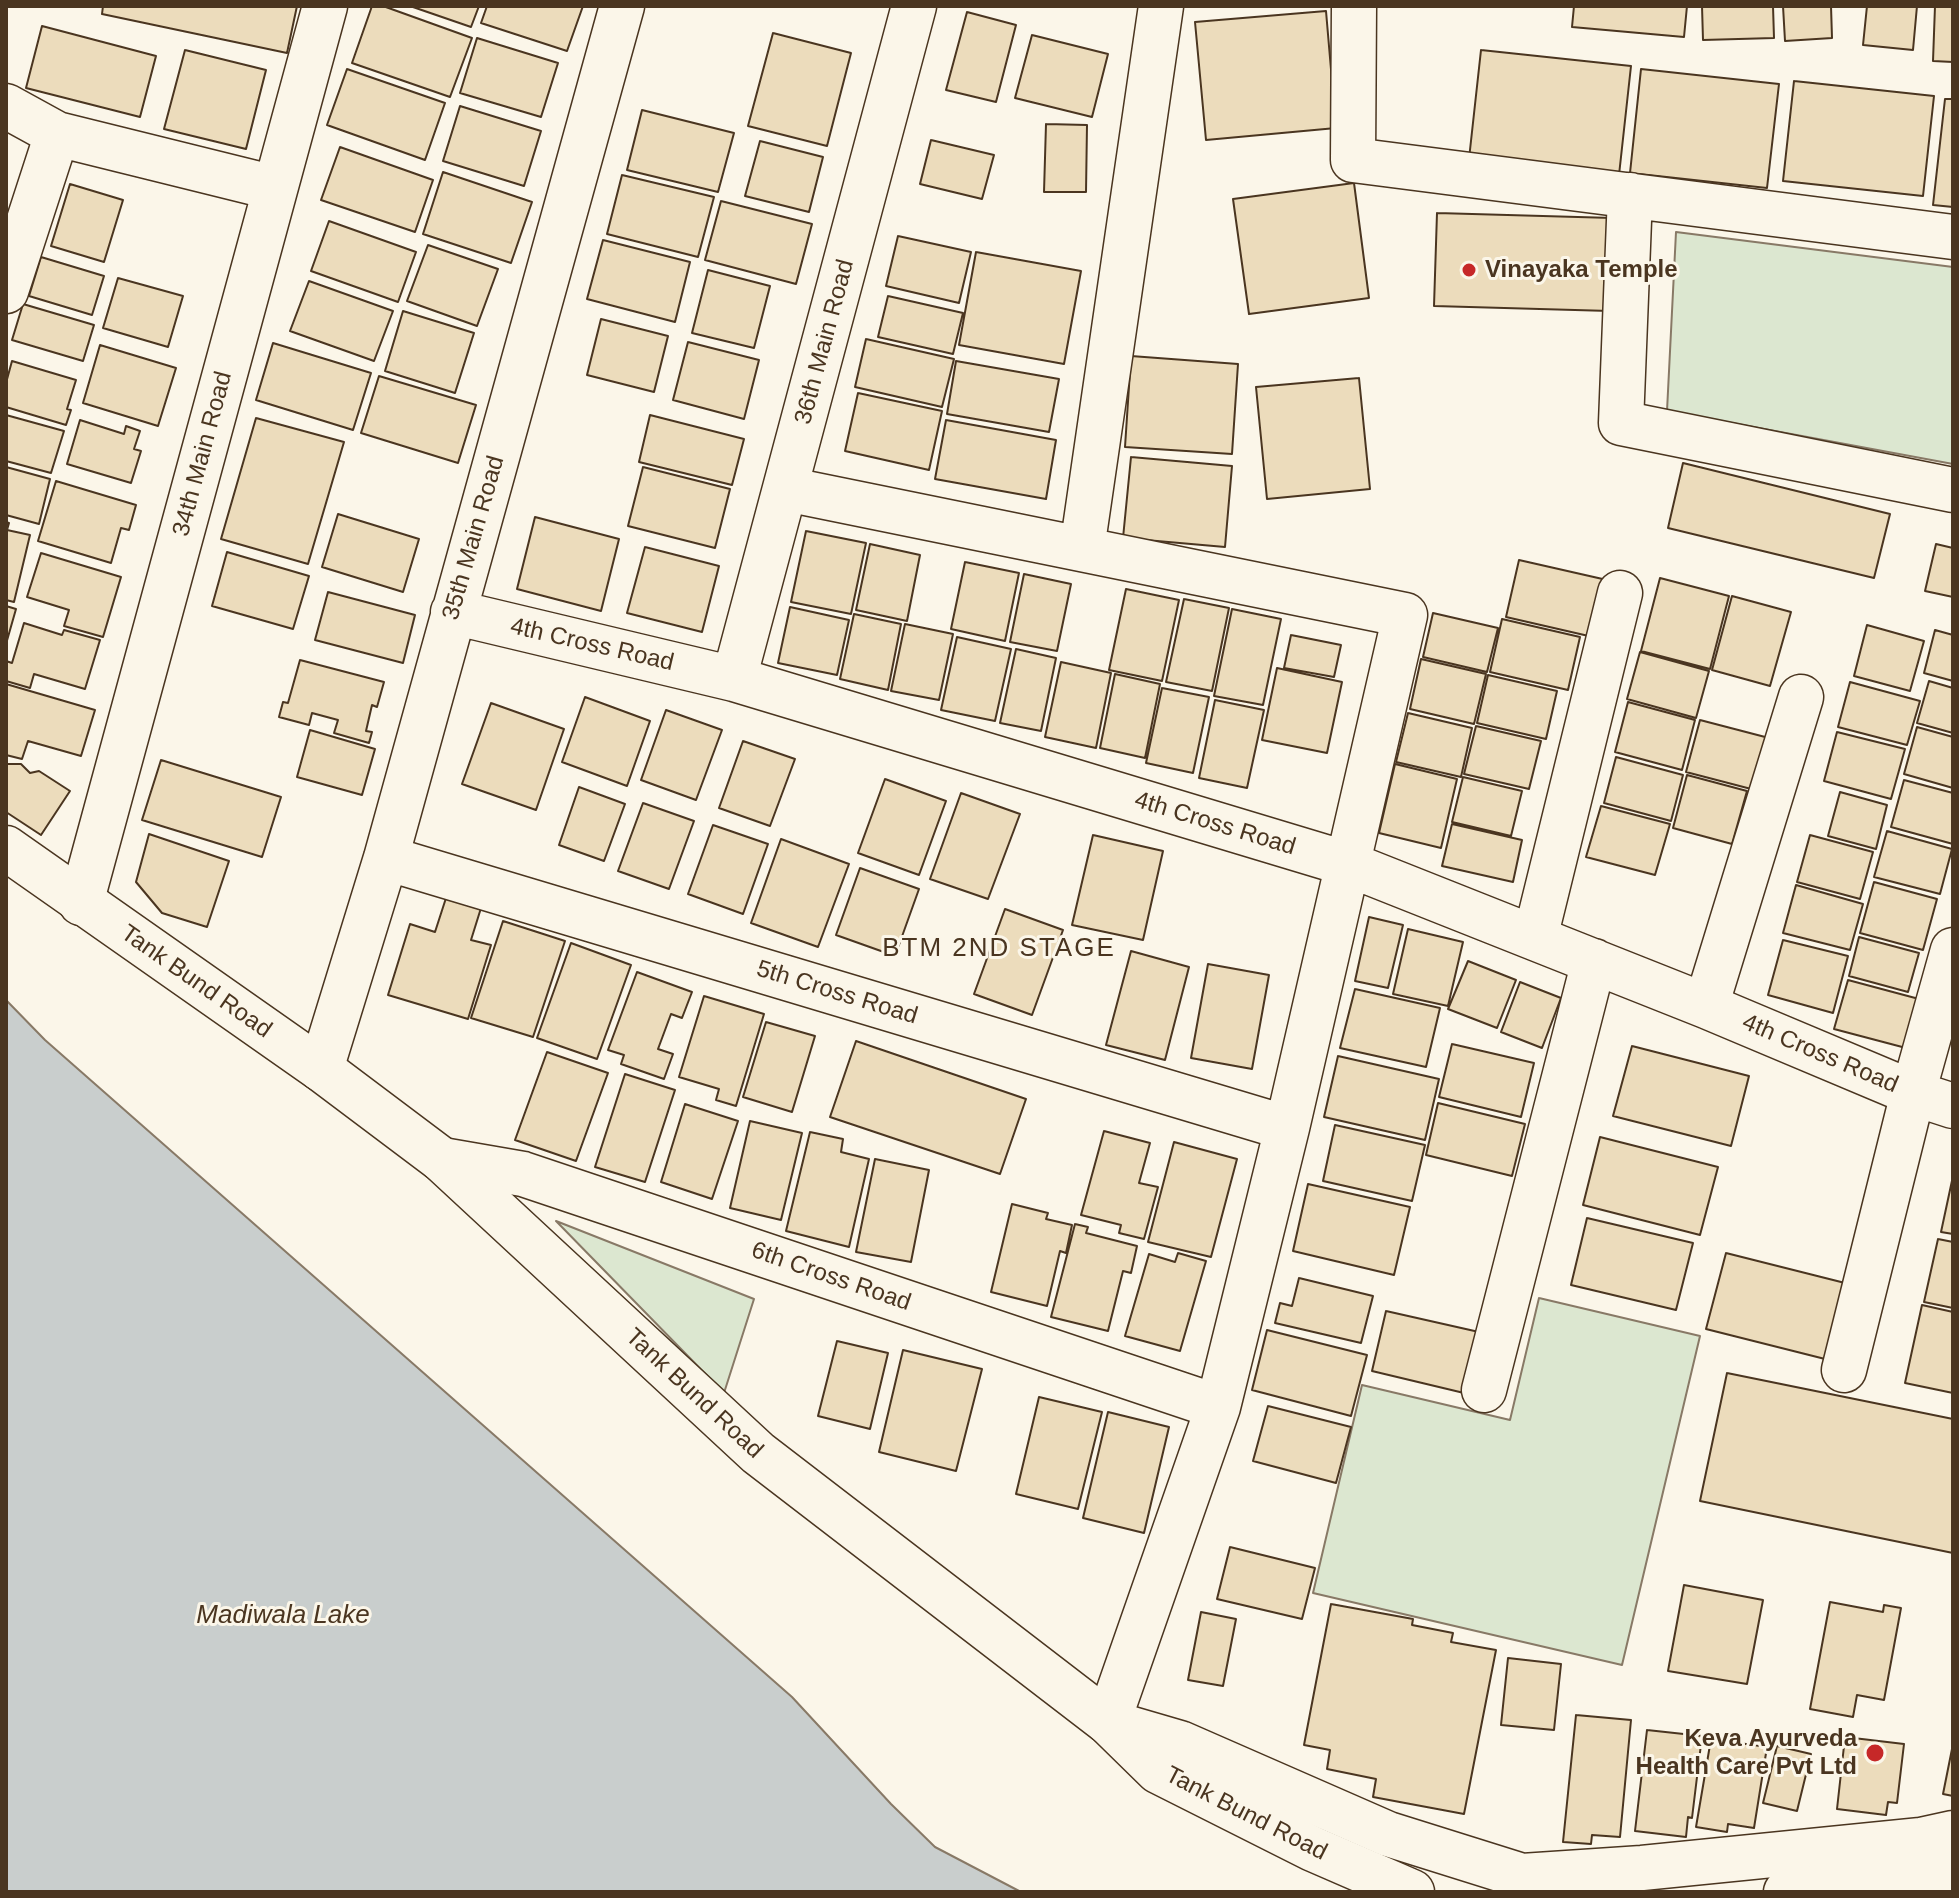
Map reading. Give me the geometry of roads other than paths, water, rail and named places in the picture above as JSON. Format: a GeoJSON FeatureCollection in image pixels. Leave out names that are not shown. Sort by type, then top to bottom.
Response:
{"type":"FeatureCollection","features":[{"type":"Feature","properties":{"kind":"street","name":"34th Main Road"},"geometry":{"type":"LineString","coordinates":[[81,903],[325,6]]}},
{"type":"Feature","properties":{"kind":"street","name":"35th Main Road"},"geometry":{"type":"LineString","coordinates":[[321,1069],[386,858],[622,6]]}},
{"type":"Feature","properties":{"kind":"street","name":"36th Main Road"},"geometry":{"type":"LineString","coordinates":[[734,679],[914,6]]}},
{"type":"Feature","properties":{"kind":"street"},"geometry":{"type":"LineString","coordinates":[[1082,549],[1161,6]]}},
{"type":"Feature","properties":{"kind":"street"},"geometry":{"type":"LineString","coordinates":[[1354,6],[1353,160],[1953,237]]}},
{"type":"Feature","properties":{"kind":"street"},"geometry":{"type":"LineString","coordinates":[[6,106],[57,134],[275,188]]}},
{"type":"Feature","properties":{"kind":"street"},"geometry":{"type":"LineString","coordinates":[[10,264],[57,134]]}},
{"type":"Feature","properties":{"kind":"street"},"geometry":{"type":"LineString","coordinates":[[1630,195],[1621,423],[1953,490]]}},
{"type":"Feature","properties":{"kind":"street"},"geometry":{"type":"LineString","coordinates":[[786,489],[1405,615],[1287,1128],[1218,1407],[1108,1722],[1180,1743],[1388,1834],[1522,1876],[1657,1867],[1921,1840],[1953,1833]]}},
{"type":"Feature","properties":{"kind":"street"},"geometry":{"type":"LineString","coordinates":[[1535,938],[1620,593]]}},
{"type":"Feature","properties":{"kind":"street","name":"4th Cross Road"},"geometry":{"type":"LineString","coordinates":[[453,612],[734,679],[1348,864],[1933,1100]]}},
{"type":"Feature","properties":{"kind":"street"},"geometry":{"type":"LineString","coordinates":[[1706,1006],[1801,697]]}},
{"type":"Feature","properties":{"kind":"street","name":"Tank Bund Road"},"geometry":{"type":"LineString","coordinates":[[6,848],[321,1069],[442,1160],[758,1453],[1108,1722],[1158,1771],[1313,1849],[1412,1892]]}},
{"type":"Feature","properties":{"kind":"street","name":"5th Cross Road"},"geometry":{"type":"LineString","coordinates":[[386,858],[1287,1128]]}},
{"type":"Feature","properties":{"kind":"street"},"geometry":{"type":"LineString","coordinates":[[1844,1370],[1933,1100],[1953,950]]}},
{"type":"Feature","properties":{"kind":"street"},"geometry":{"type":"LineString","coordinates":[[1484,1390],[1594,961]]}},
{"type":"Feature","properties":{"kind":"street","name":"6th Cross Road"},"geometry":{"type":"LineString","coordinates":[[442,1160],[523,1174],[1218,1407]]}},
{"type":"Feature","properties":{"kind":"street"},"geometry":{"type":"LineString","coordinates":[[1786,1892],[1953,1869]]}},
{"type":"Feature","properties":{"kind":"water","name":"Madiwala Lake"},"geometry":{"type":"Polygon","coordinates":[[[6,1000],[45,1040],[792,1697],[935,1847],[1021,1892],[6,1892],[6,1000]]]}},
{"type":"Feature","properties":{"kind":"place","name":"Vinayaka Temple"},"geometry":{"type":"Point","coordinates":[1469,270]}},
{"type":"Feature","properties":{"kind":"place","name":"Keva Ayurveda Health Care Pvt Ltd"},"geometry":{"type":"Point","coordinates":[1875,1753]}},
{"type":"Feature","properties":{"kind":"district","name":"BTM 2ND STAGE"},"geometry":{"type":"Point","coordinates":[999,949]}}]}
